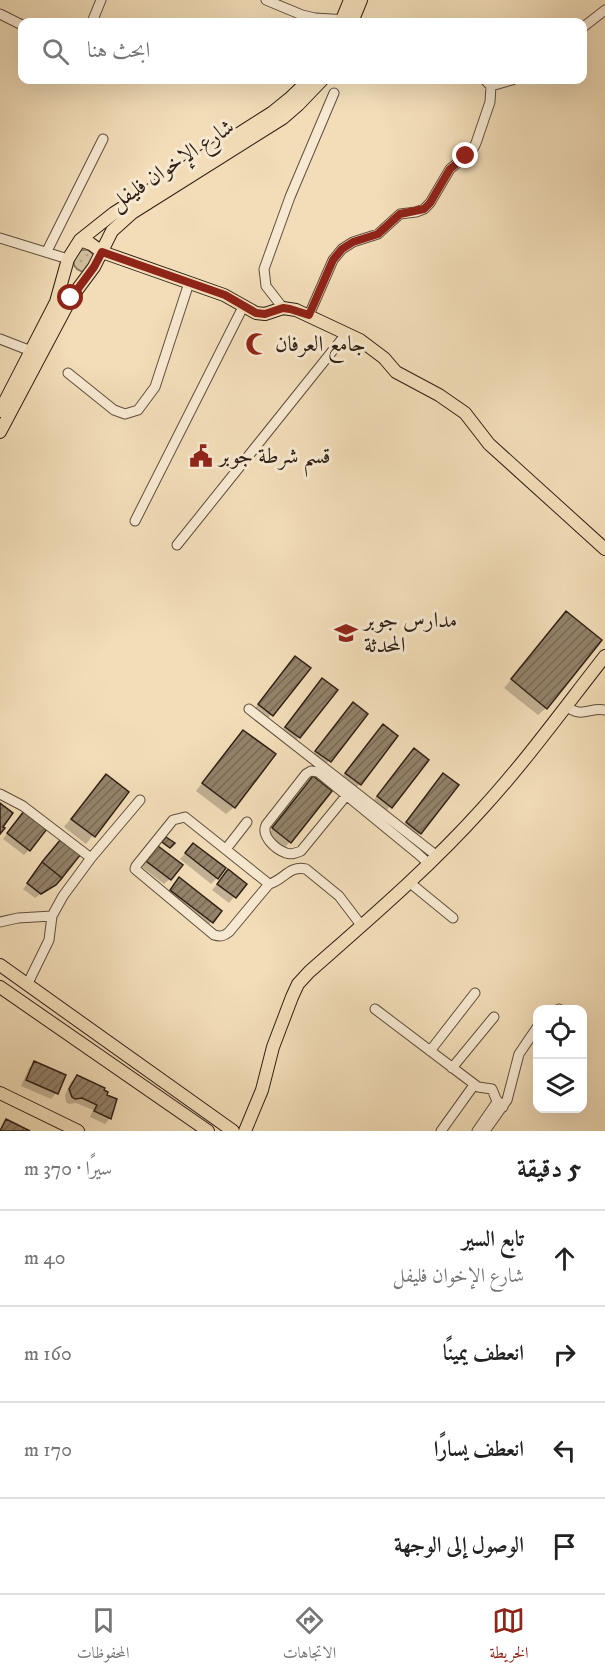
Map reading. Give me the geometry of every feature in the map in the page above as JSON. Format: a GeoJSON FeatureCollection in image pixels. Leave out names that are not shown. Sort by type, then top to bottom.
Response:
{"type":"FeatureCollection","features":[{"type":"Feature","properties":{"kind":"main road"},"geometry":{"type":"LineString","coordinates":[[347,18],[350,0]]}},
{"type":"Feature","properties":{"kind":"main road"},"geometry":{"type":"LineString","coordinates":[[349,18],[361,0]]}},
{"type":"Feature","properties":{"kind":"main road","name":"شارع الإخوان فليفل"},"geometry":{"type":"LineString","coordinates":[[0,432],[4,411],[56,302],[67,262],[80,240],[114,213],[273,112],[305,84]]}},
{"type":"Feature","properties":{"kind":"main road","name":"شارع الإخوان فليفل"},"geometry":{"type":"LineString","coordinates":[[4,411],[71,298],[94,267],[112,231],[124,219],[283,118],[318,84]]}},
{"type":"Feature","properties":{"kind":"main road"},"geometry":{"type":"LineString","coordinates":[[80,240],[102,252],[228,297],[261,314],[283,308],[309,315],[370,347],[396,372],[439,395],[465,413],[489,444],[605,549]]}},
{"type":"Feature","properties":{"kind":"main road"},"geometry":{"type":"LineString","coordinates":[[67,262],[74,275],[84,280]]}},
{"type":"Feature","properties":{"kind":"main road"},"geometry":{"type":"LineString","coordinates":[[245,1131],[262,1090],[281,1024],[298,984],[433,860],[502,786],[605,656]]}},
{"type":"Feature","properties":{"kind":"main road"},"geometry":{"type":"LineString","coordinates":[[0,965],[233,1131]]}},
{"type":"Feature","properties":{"kind":"main road"},"geometry":{"type":"LineString","coordinates":[[0,987],[208,1131]]}},
{"type":"Feature","properties":{"kind":"main road"},"geometry":{"type":"LineString","coordinates":[[0,1093],[78,1131]]}},
{"type":"Feature","properties":{"kind":"street"},"geometry":{"type":"LineString","coordinates":[[94,18],[101,0]]}},
{"type":"Feature","properties":{"kind":"street"},"geometry":{"type":"LineString","coordinates":[[266,0],[309,17],[318,18]]}},
{"type":"Feature","properties":{"kind":"street"},"geometry":{"type":"LineString","coordinates":[[587,24],[605,10]]}},
{"type":"Feature","properties":{"kind":"street"},"geometry":{"type":"LineString","coordinates":[[0,14],[18,23]]}},
{"type":"Feature","properties":{"kind":"street"},"geometry":{"type":"LineString","coordinates":[[309,315],[333,260],[342,249],[353,242],[378,234],[400,214],[424,209],[450,169],[472,151],[490,102],[488,84]]}},
{"type":"Feature","properties":{"kind":"street"},"geometry":{"type":"LineString","coordinates":[[283,308],[268,291],[264,280],[264,269],[290,197],[334,93]]}},
{"type":"Feature","properties":{"kind":"street"},"geometry":{"type":"LineString","coordinates":[[47,251],[103,139]]}},
{"type":"Feature","properties":{"kind":"street"},"geometry":{"type":"LineString","coordinates":[[0,238],[47,251],[67,262]]}},
{"type":"Feature","properties":{"kind":"street"},"geometry":{"type":"LineString","coordinates":[[68,373],[114,410],[124,414],[138,410],[155,387],[189,283]]}},
{"type":"Feature","properties":{"kind":"street"},"geometry":{"type":"LineString","coordinates":[[135,522],[244,306]]}},
{"type":"Feature","properties":{"kind":"street"},"geometry":{"type":"LineString","coordinates":[[177,545],[346,334]]}},
{"type":"Feature","properties":{"kind":"street"},"geometry":{"type":"LineString","coordinates":[[0,339],[31,351]]}},
{"type":"Feature","properties":{"kind":"street"},"geometry":{"type":"LineString","coordinates":[[566,706],[582,713],[595,709],[605,710]]}},
{"type":"Feature","properties":{"kind":"street"},"geometry":{"type":"LineString","coordinates":[[249,709],[433,860]]}},
{"type":"Feature","properties":{"kind":"street"},"geometry":{"type":"LineString","coordinates":[[346,796],[301,851],[286,853],[265,837],[266,825],[306,774],[311,771],[318,772],[342,790],[346,796],[418,854],[433,860]]}},
{"type":"Feature","properties":{"kind":"street"},"geometry":{"type":"LineString","coordinates":[[0,794],[24,806],[92,858]]}},
{"type":"Feature","properties":{"kind":"street"},"geometry":{"type":"LineString","coordinates":[[27,985],[49,940],[52,916],[63,896],[140,800]]}},
{"type":"Feature","properties":{"kind":"street"},"geometry":{"type":"LineString","coordinates":[[269,884],[185,817],[173,820],[135,869],[218,936],[229,932],[269,884],[299,868],[306,869],[339,896],[362,925]]}},
{"type":"Feature","properties":{"kind":"street"},"geometry":{"type":"LineString","coordinates":[[226,849],[247,822]]}},
{"type":"Feature","properties":{"kind":"street"},"geometry":{"type":"LineString","coordinates":[[409,882],[453,918]]}},
{"type":"Feature","properties":{"kind":"street"},"geometry":{"type":"LineString","coordinates":[[0,922],[18,918],[52,916]]}},
{"type":"Feature","properties":{"kind":"street"},"geometry":{"type":"LineString","coordinates":[[430,1051],[475,993]]}},
{"type":"Feature","properties":{"kind":"street"},"geometry":{"type":"LineString","coordinates":[[375,1009],[474,1085],[481,1089],[492,1089],[500,1104]]}},
{"type":"Feature","properties":{"kind":"street"},"geometry":{"type":"LineString","coordinates":[[452,1068],[494,1017]]}},
{"type":"Feature","properties":{"kind":"street"},"geometry":{"type":"LineString","coordinates":[[477,1131],[509,1095],[519,1054],[533,1032]]}},
{"type":"Feature","properties":{"kind":"street"},"geometry":{"type":"LineString","coordinates":[[441,1131],[474,1085]]}},
{"type":"Feature","properties":{"kind":"street"},"geometry":{"type":"LineString","coordinates":[[485,1131],[500,1104]]}},
{"type":"Feature","properties":{"kind":"shaded area"},"geometry":{"type":"Polygon","coordinates":[[[81,250],[88,250],[94,255],[85,272],[77,269],[74,263],[75,256],[81,250]]]}},
{"type":"Feature","properties":{"kind":"building"},"geometry":{"type":"Polygon","coordinates":[[[566,611],[602,640],[547,709],[511,679],[566,611]]]}},
{"type":"Feature","properties":{"kind":"building"},"geometry":{"type":"Polygon","coordinates":[[[295,656],[311,668],[273,716],[258,704],[295,656]]]}},
{"type":"Feature","properties":{"kind":"building"},"geometry":{"type":"Polygon","coordinates":[[[322,678],[338,690],[300,738],[285,727],[322,678]]]}},
{"type":"Feature","properties":{"kind":"building"},"geometry":{"type":"Polygon","coordinates":[[[353,702],[368,714],[331,762],[315,751],[353,702]]]}},
{"type":"Feature","properties":{"kind":"building"},"geometry":{"type":"Polygon","coordinates":[[[383,724],[398,736],[361,785],[345,773],[383,724]]]}},
{"type":"Feature","properties":{"kind":"building"},"geometry":{"type":"Polygon","coordinates":[[[243,730],[276,754],[235,808],[202,783],[243,730]]]}},
{"type":"Feature","properties":{"kind":"building"},"geometry":{"type":"Polygon","coordinates":[[[414,748],[429,760],[392,808],[377,796],[414,748]]]}},
{"type":"Feature","properties":{"kind":"building"},"geometry":{"type":"Polygon","coordinates":[[[443,773],[459,785],[421,834],[406,822],[443,773]]]}},
{"type":"Feature","properties":{"kind":"building"},"geometry":{"type":"Polygon","coordinates":[[[106,774],[129,792],[95,837],[71,819],[106,774]]]}},
{"type":"Feature","properties":{"kind":"building"},"geometry":{"type":"Polygon","coordinates":[[[313,776],[332,791],[291,843],[272,828],[313,776]]]}},
{"type":"Feature","properties":{"kind":"building"},"geometry":{"type":"Polygon","coordinates":[[[0,803],[13,813],[0,834],[0,803]]]}},
{"type":"Feature","properties":{"kind":"building"},"geometry":{"type":"Polygon","coordinates":[[[24,811],[47,829],[30,851],[7,833],[24,811]]]}},
{"type":"Feature","properties":{"kind":"building"},"geometry":{"type":"Polygon","coordinates":[[[166,837],[175,843],[170,848],[162,842],[166,837]]]}},
{"type":"Feature","properties":{"kind":"building"},"geometry":{"type":"Polygon","coordinates":[[[61,839],[81,854],[62,878],[42,862],[61,839]]]}},
{"type":"Feature","properties":{"kind":"building"},"geometry":{"type":"Polygon","coordinates":[[[193,843],[226,868],[218,879],[185,853],[193,843]]]}},
{"type":"Feature","properties":{"kind":"building"},"geometry":{"type":"Polygon","coordinates":[[[158,846],[183,865],[171,880],[146,861],[158,846]]]}},
{"type":"Feature","properties":{"kind":"building"},"geometry":{"type":"Polygon","coordinates":[[[42,862],[62,878],[56,885],[41,894],[27,883],[42,862]]]}},
{"type":"Feature","properties":{"kind":"building"},"geometry":{"type":"Polygon","coordinates":[[[228,869],[247,884],[236,898],[217,884],[228,869]]]}},
{"type":"Feature","properties":{"kind":"building"},"geometry":{"type":"Polygon","coordinates":[[[179,877],[222,911],[213,923],[170,890],[179,877]]]}},
{"type":"Feature","properties":{"kind":"building"},"geometry":{"type":"Polygon","coordinates":[[[34,1061],[66,1075],[58,1094],[26,1080],[34,1061]]]}},
{"type":"Feature","properties":{"kind":"building"},"geometry":{"type":"Polygon","coordinates":[[[77,1075],[105,1088],[107,1095],[117,1099],[111,1119],[94,1111],[97,1105],[82,1098],[72,1097],[69,1089],[77,1075]]]}},
{"type":"Feature","properties":{"kind":"building"},"geometry":{"type":"Polygon","coordinates":[[[6,1119],[30,1131],[0,1131],[6,1119]]]}},
{"type":"Feature","properties":{"kind":"place","name":"جامع العرفان"},"geometry":{"type":"Point","coordinates":[257,344]}},
{"type":"Feature","properties":{"kind":"place","name":"قسم شرطة جوبر"},"geometry":{"type":"Point","coordinates":[201,456]}},
{"type":"Feature","properties":{"kind":"place","name":"مدارس جوبر المحدثة"},"geometry":{"type":"Point","coordinates":[346,633]}},
{"type":"Feature","properties":{"kind":"route"},"geometry":{"type":"LineString","coordinates":[[71,298],[99,260],[102,252],[225,295],[256,313],[265,314],[283,308],[309,315],[337,254],[353,242],[378,234],[396,216],[424,209],[450,169],[466,156]]}}]}
